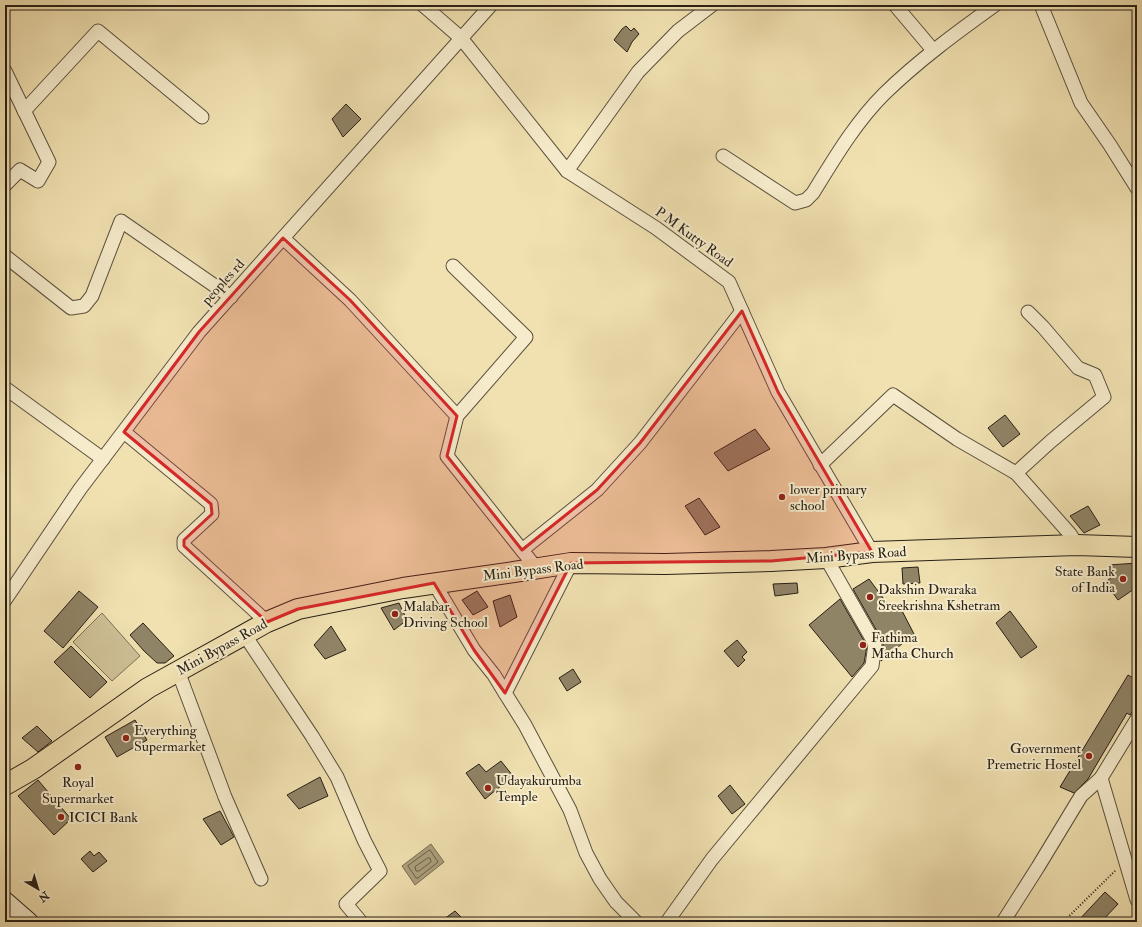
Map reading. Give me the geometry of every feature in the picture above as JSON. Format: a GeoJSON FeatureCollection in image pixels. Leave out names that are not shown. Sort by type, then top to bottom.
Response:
{"type":"FeatureCollection","features":[{"type":"Feature","properties":{"kind":"main road","name":"Mini Bypass Road"},"geometry":{"type":"LineString","coordinates":[[5,785],[32,769],[148,688],[244,634],[267,622],[298,609],[403,588],[571,563],[665,564],[826,558],[872,552],[1077,545],[1137,547]]}},
{"type":"Feature","properties":{"kind":"main road"},"geometry":{"type":"LineString","coordinates":[[5,901],[29,922]]}},
{"type":"Feature","properties":{"kind":"street","name":"P M Kutty Road"},"geometry":{"type":"LineString","coordinates":[[423,5],[461,38],[567,171],[656,228],[729,282],[778,392],[872,552]]}},
{"type":"Feature","properties":{"kind":"street","name":"peoples rd"},"geometry":{"type":"LineString","coordinates":[[5,600],[80,489],[200,332],[491,5]]}},
{"type":"Feature","properties":{"kind":"street"},"geometry":{"type":"LineString","coordinates":[[567,171],[638,72],[678,32],[712,5]]}},
{"type":"Feature","properties":{"kind":"street"},"geometry":{"type":"LineString","coordinates":[[895,5],[933,50]]}},
{"type":"Feature","properties":{"kind":"street"},"geometry":{"type":"LineString","coordinates":[[723,156],[796,203],[806,200],[813,193],[845,141],[878,101],[933,50],[995,5]]}},
{"type":"Feature","properties":{"kind":"street"},"geometry":{"type":"LineString","coordinates":[[1041,5],[1081,103],[1137,188]]}},
{"type":"Feature","properties":{"kind":"street"},"geometry":{"type":"LineString","coordinates":[[24,111],[98,31],[202,117]]}},
{"type":"Feature","properties":{"kind":"street"},"geometry":{"type":"LineString","coordinates":[[5,71],[49,162],[38,180],[20,170],[5,185]]}},
{"type":"Feature","properties":{"kind":"street"},"geometry":{"type":"LineString","coordinates":[[5,256],[71,308],[84,306],[92,296],[121,222],[231,297]]}},
{"type":"Feature","properties":{"kind":"street"},"geometry":{"type":"LineString","coordinates":[[283,238],[350,300],[457,416]]}},
{"type":"Feature","properties":{"kind":"street"},"geometry":{"type":"LineString","coordinates":[[453,266],[526,336],[457,416],[446,456],[537,568]]}},
{"type":"Feature","properties":{"kind":"street"},"geometry":{"type":"LineString","coordinates":[[522,550],[597,490],[640,443],[742,311]]}},
{"type":"Feature","properties":{"kind":"street"},"geometry":{"type":"LineString","coordinates":[[1016,473],[1050,442],[1104,397],[1095,375],[1078,368],[1028,312]]}},
{"type":"Feature","properties":{"kind":"street"},"geometry":{"type":"LineString","coordinates":[[5,388],[103,459]]}},
{"type":"Feature","properties":{"kind":"street"},"geometry":{"type":"LineString","coordinates":[[820,465],[893,395],[957,439],[1016,473],[1070,534],[1077,545]]}},
{"type":"Feature","properties":{"kind":"street"},"geometry":{"type":"LineString","coordinates":[[124,432],[211,504],[212,514],[184,540],[184,546],[267,622]]}},
{"type":"Feature","properties":{"kind":"street"},"geometry":{"type":"LineString","coordinates":[[667,922],[712,859],[872,666],[875,644],[826,558]]}},
{"type":"Feature","properties":{"kind":"street"},"geometry":{"type":"LineString","coordinates":[[505,693],[571,563]]}},
{"type":"Feature","properties":{"kind":"street"},"geometry":{"type":"LineString","coordinates":[[434,583],[474,650],[494,675],[525,725],[570,810],[586,853],[600,879],[616,902],[636,922]]}},
{"type":"Feature","properties":{"kind":"street"},"geometry":{"type":"LineString","coordinates":[[244,634],[312,736],[337,777],[364,840],[380,871],[346,904],[361,922]]}},
{"type":"Feature","properties":{"kind":"street"},"geometry":{"type":"LineString","coordinates":[[178,671],[225,797],[261,879]]}},
{"type":"Feature","properties":{"kind":"street"},"geometry":{"type":"LineString","coordinates":[[1003,922],[1081,796],[1101,778],[1137,719]]}},
{"type":"Feature","properties":{"kind":"street"},"geometry":{"type":"LineString","coordinates":[[1101,778],[1137,900]]}},
{"type":"Feature","properties":{"kind":"path"},"geometry":{"type":"LineString","coordinates":[[1063,922],[1125,861]]}},
{"type":"Feature","properties":{"kind":"highlighted area"},"geometry":{"type":"Polygon","coordinates":[[[283,238],[350,300],[457,416],[447,456],[522,550],[597,490],[640,443],[742,311],[778,392],[872,552],[771,561],[571,563],[505,693],[474,650],[434,583],[298,609],[267,622],[184,546],[184,540],[212,514],[211,504],[124,432],[199,332],[283,238]]]}},
{"type":"Feature","properties":{"kind":"shaded area"},"geometry":{"type":"Polygon","coordinates":[[[102,613],[140,656],[112,681],[73,642],[102,613]]]}},
{"type":"Feature","properties":{"kind":"water"},"geometry":{"type":"Polygon","coordinates":[[[431,844],[444,862],[415,885],[402,866],[431,844]]]}},
{"type":"Feature","properties":{"kind":"building"},"geometry":{"type":"Polygon","coordinates":[[[626,26],[631,31],[634,28],[639,34],[632,42],[627,52],[614,40],[626,26]]]}},
{"type":"Feature","properties":{"kind":"building"},"geometry":{"type":"Polygon","coordinates":[[[346,104],[361,119],[343,137],[332,119],[346,104]]]}},
{"type":"Feature","properties":{"kind":"building"},"geometry":{"type":"Polygon","coordinates":[[[1005,415],[1020,434],[1003,447],[988,428],[1005,415]]]}},
{"type":"Feature","properties":{"kind":"building"},"geometry":{"type":"Polygon","coordinates":[[[755,429],[770,449],[728,471],[714,453],[755,429]]]}},
{"type":"Feature","properties":{"kind":"building"},"geometry":{"type":"Polygon","coordinates":[[[699,498],[720,527],[705,535],[685,506],[699,498]]]}},
{"type":"Feature","properties":{"kind":"building"},"geometry":{"type":"Polygon","coordinates":[[[1088,506],[1100,525],[1084,533],[1070,516],[1088,506]]]}},
{"type":"Feature","properties":{"kind":"building","name":"State Bank of India"},"geometry":{"type":"Polygon","coordinates":[[[1137,563],[1137,587],[1118,600],[1105,582],[1114,576],[1109,565],[1137,563]]]}},
{"type":"Feature","properties":{"kind":"building"},"geometry":{"type":"Polygon","coordinates":[[[918,567],[920,583],[903,584],[902,568],[918,567]]]}},
{"type":"Feature","properties":{"kind":"building"},"geometry":{"type":"Polygon","coordinates":[[[869,579],[892,610],[899,605],[914,634],[881,661],[883,645],[882,640],[853,589],[869,579]]]}},
{"type":"Feature","properties":{"kind":"building"},"geometry":{"type":"Polygon","coordinates":[[[797,583],[798,593],[775,596],[773,584],[797,583]]]}},
{"type":"Feature","properties":{"kind":"building"},"geometry":{"type":"Polygon","coordinates":[[[79,591],[98,607],[63,648],[44,631],[79,591]]]}},
{"type":"Feature","properties":{"kind":"building"},"geometry":{"type":"Polygon","coordinates":[[[477,591],[488,607],[473,615],[462,600],[477,591]]]}},
{"type":"Feature","properties":{"kind":"building"},"geometry":{"type":"Polygon","coordinates":[[[510,595],[517,617],[500,627],[493,601],[510,595]]]}},
{"type":"Feature","properties":{"kind":"building"},"geometry":{"type":"Polygon","coordinates":[[[840,599],[867,646],[864,663],[852,677],[809,625],[840,599]]]}},
{"type":"Feature","properties":{"kind":"building","name":"Malabar Driving School"},"geometry":{"type":"Polygon","coordinates":[[[399,603],[407,620],[394,630],[381,608],[399,603]]]}},
{"type":"Feature","properties":{"kind":"building"},"geometry":{"type":"Polygon","coordinates":[[[1010,611],[1037,647],[1021,658],[996,623],[1010,611]]]}},
{"type":"Feature","properties":{"kind":"building"},"geometry":{"type":"Polygon","coordinates":[[[143,623],[174,656],[165,663],[157,663],[130,635],[143,623]]]}},
{"type":"Feature","properties":{"kind":"building"},"geometry":{"type":"Polygon","coordinates":[[[331,626],[346,650],[325,659],[314,645],[331,626]]]}},
{"type":"Feature","properties":{"kind":"building"},"geometry":{"type":"Polygon","coordinates":[[[737,640],[747,652],[742,657],[745,660],[738,667],[724,651],[737,640]]]}},
{"type":"Feature","properties":{"kind":"building"},"geometry":{"type":"Polygon","coordinates":[[[71,646],[107,682],[90,698],[54,662],[71,646]]]}},
{"type":"Feature","properties":{"kind":"building"},"geometry":{"type":"Polygon","coordinates":[[[573,669],[581,682],[567,691],[559,678],[573,669]]]}},
{"type":"Feature","properties":{"kind":"building","name":"Government Premetric Hostel"},"geometry":{"type":"Polygon","coordinates":[[[1128,675],[1137,680],[1137,704],[1130,715],[1127,713],[1088,779],[1074,793],[1060,787],[1128,675]]]}},
{"type":"Feature","properties":{"kind":"building","name":"Everything Supermarket"},"geometry":{"type":"Polygon","coordinates":[[[135,720],[147,740],[117,757],[105,737],[135,720]]]}},
{"type":"Feature","properties":{"kind":"building"},"geometry":{"type":"Polygon","coordinates":[[[37,726],[52,741],[38,752],[22,738],[37,726]]]}},
{"type":"Feature","properties":{"kind":"building","name":"Udayakurumba Temple"},"geometry":{"type":"Polygon","coordinates":[[[501,761],[513,776],[485,799],[466,773],[479,764],[486,772],[501,761]]]}},
{"type":"Feature","properties":{"kind":"building"},"geometry":{"type":"Polygon","coordinates":[[[320,777],[328,796],[299,809],[287,795],[320,777]]]}},
{"type":"Feature","properties":{"kind":"building"},"geometry":{"type":"Polygon","coordinates":[[[38,780],[71,819],[54,835],[18,796],[38,780]]]}},
{"type":"Feature","properties":{"kind":"building"},"geometry":{"type":"Polygon","coordinates":[[[730,785],[745,804],[732,814],[718,796],[730,785]]]}},
{"type":"Feature","properties":{"kind":"building"},"geometry":{"type":"Polygon","coordinates":[[[220,811],[234,837],[221,845],[203,819],[220,811]]]}},
{"type":"Feature","properties":{"kind":"building"},"geometry":{"type":"Polygon","coordinates":[[[90,851],[94,856],[99,852],[107,861],[93,872],[81,859],[90,851]]]}},
{"type":"Feature","properties":{"kind":"building"},"geometry":{"type":"Polygon","coordinates":[[[1105,892],[1118,904],[1101,922],[1077,922],[1105,892]]]}},
{"type":"Feature","properties":{"kind":"building"},"geometry":{"type":"Polygon","coordinates":[[[455,911],[466,922],[440,922],[455,911]]]}},
{"type":"Feature","properties":{"kind":"waterway"},"geometry":{"type":"LineString","coordinates":[[5,918],[10,922]]}},
{"type":"Feature","properties":{"kind":"place","name":"lower primary school"},"geometry":{"type":"Point","coordinates":[782,497]}},
{"type":"Feature","properties":{"kind":"place","name":"State Bank of India"},"geometry":{"type":"Point","coordinates":[1123,579]}},
{"type":"Feature","properties":{"kind":"place","name":"Dakshin Dwaraka Sreekrishna Kshetram"},"geometry":{"type":"Point","coordinates":[870,597]}},
{"type":"Feature","properties":{"kind":"place","name":"Malabar Driving School"},"geometry":{"type":"Point","coordinates":[395,614]}},
{"type":"Feature","properties":{"kind":"place","name":"Fathima Matha Church"},"geometry":{"type":"Point","coordinates":[863,645]}},
{"type":"Feature","properties":{"kind":"place","name":"Everything Supermarket"},"geometry":{"type":"Point","coordinates":[126,738]}},
{"type":"Feature","properties":{"kind":"place","name":"Government Premetric Hostel"},"geometry":{"type":"Point","coordinates":[1089,756]}},
{"type":"Feature","properties":{"kind":"place","name":"Royal Supermarket"},"geometry":{"type":"Point","coordinates":[78,767]}},
{"type":"Feature","properties":{"kind":"place","name":"Udayakurumba Temple"},"geometry":{"type":"Point","coordinates":[488,788]}},
{"type":"Feature","properties":{"kind":"place","name":"ICICI Bank"},"geometry":{"type":"Point","coordinates":[61,817]}}]}
